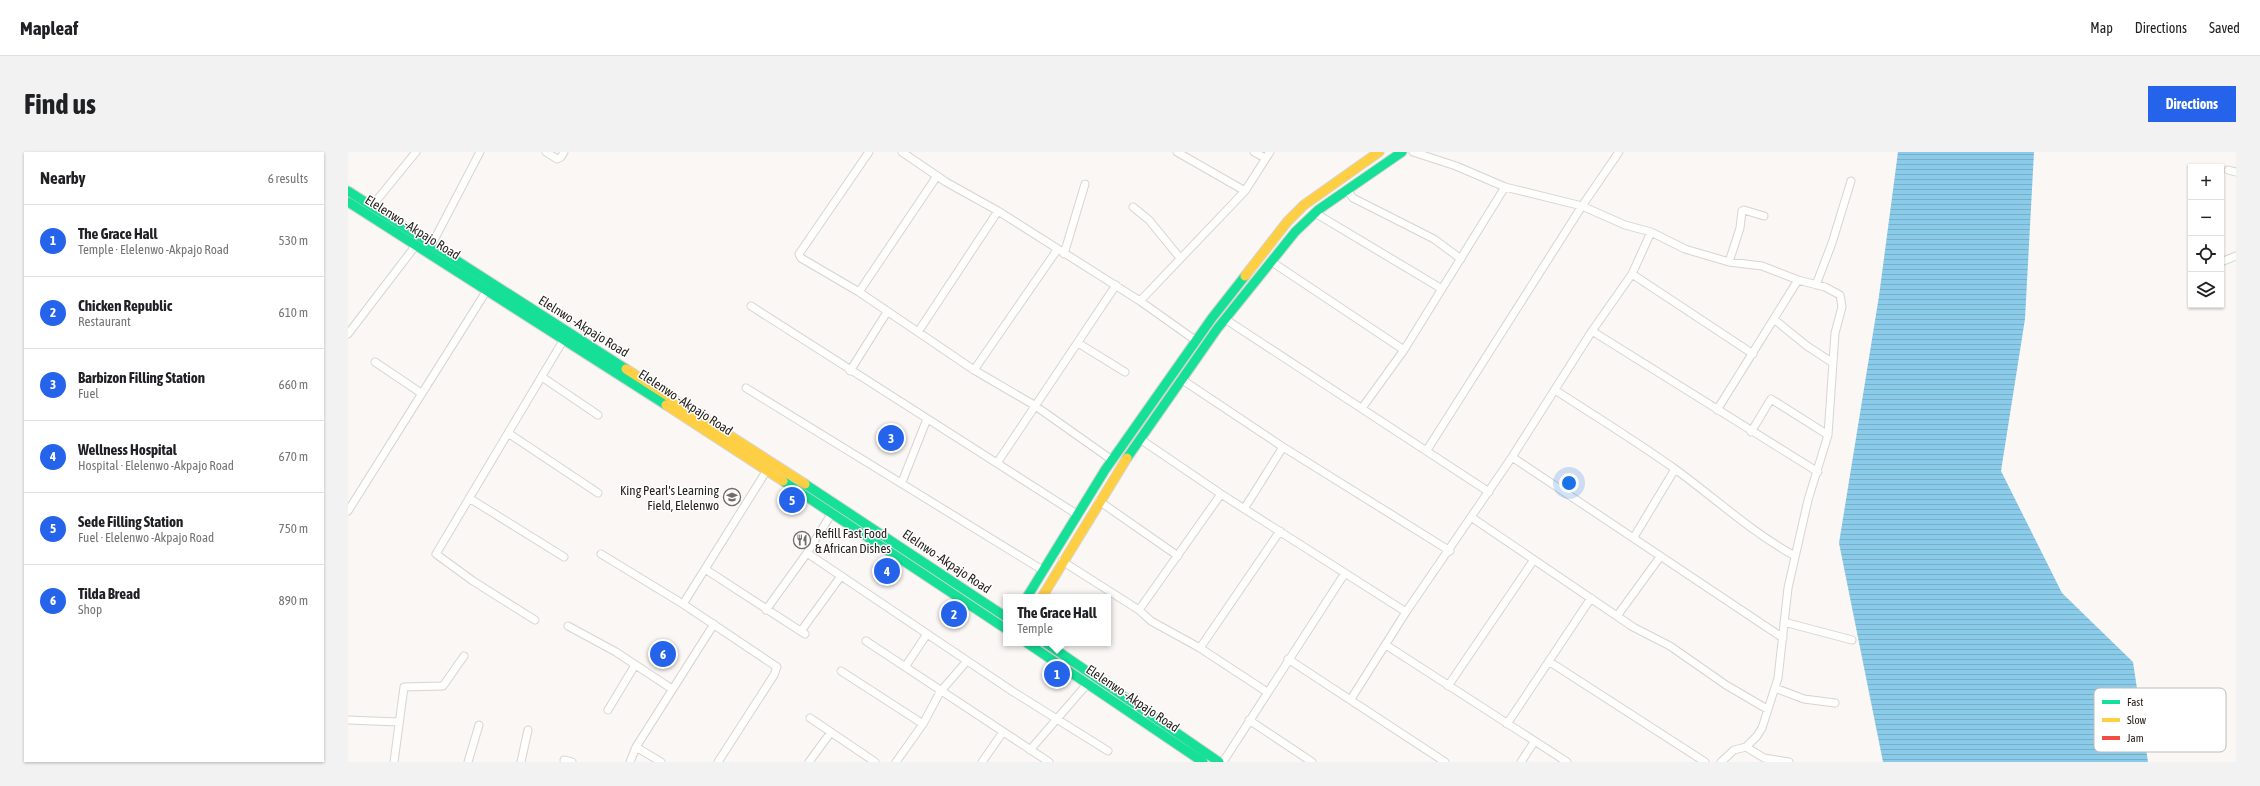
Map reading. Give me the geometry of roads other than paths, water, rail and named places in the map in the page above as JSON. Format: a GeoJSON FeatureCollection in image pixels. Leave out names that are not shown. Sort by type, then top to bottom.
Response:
{"type":"FeatureCollection","features":[{"type":"Feature","properties":{"kind":"main road"},"geometry":{"type":"LineString","coordinates":[[1029,594],[1112,460],[1195,340],[1287,222],[1304,205],[1379,152]]}},
{"type":"Feature","properties":{"kind":"main road"},"geometry":{"type":"LineString","coordinates":[[1044,594],[1099,501],[1181,379],[1225,319],[1295,232],[1315,213],[1402,152]]}},
{"type":"Feature","properties":{"kind":"main road","name":"Elelnwo -Akpajo Road"},"geometry":{"type":"LineString","coordinates":[[348,191],[841,507],[1003,615]]}},
{"type":"Feature","properties":{"kind":"main road","name":"Elelenwo -Akpajo Road"},"geometry":{"type":"LineString","coordinates":[[348,202],[416,244],[767,470],[1003,627]]}},
{"type":"Feature","properties":{"kind":"main road"},"geometry":{"type":"LineString","coordinates":[[995,609],[1003,609]]}},
{"type":"Feature","properties":{"kind":"main road","name":"Elelenwo -Akpajo Road"},"geometry":{"type":"LineString","coordinates":[[1032,646],[1203,762]]}},
{"type":"Feature","properties":{"kind":"main road","name":"Elelenwo -Akpajo Road"},"geometry":{"type":"LineString","coordinates":[[1050,646],[1219,762]]}},
{"type":"Feature","properties":{"kind":"street"},"geometry":{"type":"LineString","coordinates":[[372,206],[416,152]]}},
{"type":"Feature","properties":{"kind":"street"},"geometry":{"type":"LineString","coordinates":[[432,244],[480,152]]}},
{"type":"Feature","properties":{"kind":"street"},"geometry":{"type":"LineString","coordinates":[[546,152],[557,159],[561,157],[564,152]]}},
{"type":"Feature","properties":{"kind":"street"},"geometry":{"type":"LineString","coordinates":[[869,152],[799,254],[801,258],[859,292],[974,370],[1034,406],[1112,460]]}},
{"type":"Feature","properties":{"kind":"street"},"geometry":{"type":"LineString","coordinates":[[902,152],[937,176],[998,211],[1060,252],[1116,285],[1195,340]]}},
{"type":"Feature","properties":{"kind":"street"},"geometry":{"type":"LineString","coordinates":[[1177,152],[1245,191]]}},
{"type":"Feature","properties":{"kind":"street"},"geometry":{"type":"LineString","coordinates":[[1254,152],[1266,158]]}},
{"type":"Feature","properties":{"kind":"street"},"geometry":{"type":"LineString","coordinates":[[1140,301],[1245,191],[1270,152]]}},
{"type":"Feature","properties":{"kind":"street"},"geometry":{"type":"LineString","coordinates":[[1413,152],[1456,166],[1505,187],[1582,206],[1625,225],[1651,232],[1685,249],[1729,262],[1762,266],[1798,280],[1836,292],[1842,300],[1835,333],[1828,435],[1818,472],[1808,500],[1788,588],[1775,688],[1762,728],[1752,742],[1746,747],[1734,750],[1721,762]]}},
{"type":"Feature","properties":{"kind":"street"},"geometry":{"type":"LineString","coordinates":[[1427,450],[1582,206],[1619,152]]}},
{"type":"Feature","properties":{"kind":"street"},"geometry":{"type":"LineString","coordinates":[[2228,170],[2236,172]]}},
{"type":"Feature","properties":{"kind":"street"},"geometry":{"type":"LineString","coordinates":[[859,292],[937,176]]}},
{"type":"Feature","properties":{"kind":"street"},"geometry":{"type":"LineString","coordinates":[[1816,285],[1832,243],[1851,181]]}},
{"type":"Feature","properties":{"kind":"street"},"geometry":{"type":"LineString","coordinates":[[974,370],[1060,252],[1085,184]]}},
{"type":"Feature","properties":{"kind":"street"},"geometry":{"type":"LineString","coordinates":[[1362,408],[1404,350],[1505,187]]}},
{"type":"Feature","properties":{"kind":"street"},"geometry":{"type":"LineString","coordinates":[[1347,190],[1353,198],[1434,239],[1461,260]]}},
{"type":"Feature","properties":{"kind":"street"},"geometry":{"type":"LineString","coordinates":[[1133,207],[1149,220],[1180,258]]}},
{"type":"Feature","properties":{"kind":"street"},"geometry":{"type":"LineString","coordinates":[[1729,262],[1740,228],[1742,211],[1744,210],[1764,216]]}},
{"type":"Feature","properties":{"kind":"street"},"geometry":{"type":"LineString","coordinates":[[918,332],[998,211]]}},
{"type":"Feature","properties":{"kind":"street"},"geometry":{"type":"LineString","coordinates":[[1315,213],[1442,289]]}},
{"type":"Feature","properties":{"kind":"street"},"geometry":{"type":"LineString","coordinates":[[1351,699],[1406,612],[1450,551],[1592,331],[1632,274],[1651,232]]}},
{"type":"Feature","properties":{"kind":"street"},"geometry":{"type":"LineString","coordinates":[[348,334],[416,244]]}},
{"type":"Feature","properties":{"kind":"street"},"geometry":{"type":"LineString","coordinates":[[2224,261],[2236,256]]}},
{"type":"Feature","properties":{"kind":"street"},"geometry":{"type":"LineString","coordinates":[[1272,262],[1404,350]]}},
{"type":"Feature","properties":{"kind":"street"},"geometry":{"type":"LineString","coordinates":[[1632,274],[1753,354]]}},
{"type":"Feature","properties":{"kind":"street"},"geometry":{"type":"LineString","coordinates":[[1717,410],[1775,320],[1798,280]]}},
{"type":"Feature","properties":{"kind":"street"},"geometry":{"type":"LineString","coordinates":[[997,463],[1116,285]]}},
{"type":"Feature","properties":{"kind":"street"},"geometry":{"type":"LineString","coordinates":[[348,511],[487,290]]}},
{"type":"Feature","properties":{"kind":"street"},"geometry":{"type":"LineString","coordinates":[[751,306],[850,371],[1078,515]]}},
{"type":"Feature","properties":{"kind":"street"},"geometry":{"type":"LineString","coordinates":[[850,371],[887,312]]}},
{"type":"Feature","properties":{"kind":"street"},"geometry":{"type":"LineString","coordinates":[[1225,319],[1489,492]]}},
{"type":"Feature","properties":{"kind":"street"},"geometry":{"type":"LineString","coordinates":[[1775,320],[1807,346],[1833,363]]}},
{"type":"Feature","properties":{"kind":"street"},"geometry":{"type":"LineString","coordinates":[[1592,331],[1751,432],[1818,472]]}},
{"type":"Feature","properties":{"kind":"street"},"geometry":{"type":"LineString","coordinates":[[535,620],[473,581],[436,554],[564,339]]}},
{"type":"Feature","properties":{"kind":"street"},"geometry":{"type":"LineString","coordinates":[[1078,343],[1125,372]]}},
{"type":"Feature","properties":{"kind":"street"},"geometry":{"type":"LineString","coordinates":[[375,362],[421,393]]}},
{"type":"Feature","properties":{"kind":"street"},"geometry":{"type":"LineString","coordinates":[[542,377],[598,415]]}},
{"type":"Feature","properties":{"kind":"street"},"geometry":{"type":"LineString","coordinates":[[1181,379],[1283,447],[1450,551]]}},
{"type":"Feature","properties":{"kind":"street"},"geometry":{"type":"LineString","coordinates":[[746,388],[902,482],[1044,571]]}},
{"type":"Feature","properties":{"kind":"street"},"geometry":{"type":"LineString","coordinates":[[1555,390],[1675,469],[1744,524],[1769,542],[1795,556]]}},
{"type":"Feature","properties":{"kind":"street"},"geometry":{"type":"LineString","coordinates":[[1751,432],[1771,399],[1828,435]]}},
{"type":"Feature","properties":{"kind":"street"},"geometry":{"type":"LineString","coordinates":[[902,482],[927,419]]}},
{"type":"Feature","properties":{"kind":"street"},"geometry":{"type":"LineString","coordinates":[[508,433],[598,493]]}},
{"type":"Feature","properties":{"kind":"street"},"geometry":{"type":"LineString","coordinates":[[1140,439],[1244,509],[1406,612]]}},
{"type":"Feature","properties":{"kind":"street"},"geometry":{"type":"LineString","coordinates":[[1244,509],[1283,447]]}},
{"type":"Feature","properties":{"kind":"street"},"geometry":{"type":"LineString","coordinates":[[1512,457],[1634,537],[1660,557],[1782,638]]}},
{"type":"Feature","properties":{"kind":"street"},"geometry":{"type":"LineString","coordinates":[[1634,537],[1675,469]]}},
{"type":"Feature","properties":{"kind":"street"},"geometry":{"type":"LineString","coordinates":[[683,604],[767,470]]}},
{"type":"Feature","properties":{"kind":"street"},"geometry":{"type":"LineString","coordinates":[[1139,610],[1221,494]]}},
{"type":"Feature","properties":{"kind":"street"},"geometry":{"type":"LineString","coordinates":[[469,498],[564,558]]}},
{"type":"Feature","properties":{"kind":"street"},"geometry":{"type":"LineString","coordinates":[[1099,501],[1178,556]]}},
{"type":"Feature","properties":{"kind":"street"},"geometry":{"type":"LineString","coordinates":[[766,610],[807,553],[832,513]]}},
{"type":"Feature","properties":{"kind":"street"},"geometry":{"type":"LineString","coordinates":[[1471,517],[1533,561],[1633,627],[1670,646],[1726,685],[1767,709]]}},
{"type":"Feature","properties":{"kind":"street"},"geometry":{"type":"LineString","coordinates":[[1200,648],[1280,531]]}},
{"type":"Feature","properties":{"kind":"street"},"geometry":{"type":"LineString","coordinates":[[807,553],[927,634],[1108,751]]}},
{"type":"Feature","properties":{"kind":"street"},"geometry":{"type":"LineString","coordinates":[[601,554],[683,604],[777,667],[774,675],[718,762]]}},
{"type":"Feature","properties":{"kind":"street"},"geometry":{"type":"LineString","coordinates":[[1617,616],[1660,557]]}},
{"type":"Feature","properties":{"kind":"street"},"geometry":{"type":"LineString","coordinates":[[1062,561],[1139,610],[1151,621],[1200,648],[1267,692]]}},
{"type":"Feature","properties":{"kind":"street"},"geometry":{"type":"LineString","coordinates":[[1448,686],[1533,561]]}},
{"type":"Feature","properties":{"kind":"street"},"geometry":{"type":"LineString","coordinates":[[705,569],[766,610],[803,632],[841,576]]}},
{"type":"Feature","properties":{"kind":"street"},"geometry":{"type":"LineString","coordinates":[[1223,762],[1345,573]]}},
{"type":"Feature","properties":{"kind":"street"},"geometry":{"type":"LineString","coordinates":[[1508,724],[1591,598]]}},
{"type":"Feature","properties":{"kind":"street"},"geometry":{"type":"LineString","coordinates":[[1784,622],[1852,640]]}},
{"type":"Feature","properties":{"kind":"street"},"geometry":{"type":"LineString","coordinates":[[630,762],[636,747],[714,624]]}},
{"type":"Feature","properties":{"kind":"street"},"geometry":{"type":"LineString","coordinates":[[568,626],[635,665],[672,689]]}},
{"type":"Feature","properties":{"kind":"street"},"geometry":{"type":"LineString","coordinates":[[905,667],[927,634]]}},
{"type":"Feature","properties":{"kind":"street"},"geometry":{"type":"LineString","coordinates":[[866,641],[940,692],[1049,762]]}},
{"type":"Feature","properties":{"kind":"street"},"geometry":{"type":"LineString","coordinates":[[1386,645],[1567,762]]}},
{"type":"Feature","properties":{"kind":"street"},"geometry":{"type":"LineString","coordinates":[[394,762],[404,687],[443,686],[464,656]]}},
{"type":"Feature","properties":{"kind":"street"},"geometry":{"type":"LineString","coordinates":[[896,762],[923,724],[940,692],[967,660]]}},
{"type":"Feature","properties":{"kind":"street"},"geometry":{"type":"LineString","coordinates":[[1288,660],[1351,699],[1445,762]]}},
{"type":"Feature","properties":{"kind":"street"},"geometry":{"type":"LineString","coordinates":[[1550,662],[1705,762]]}},
{"type":"Feature","properties":{"kind":"street"},"geometry":{"type":"LineString","coordinates":[[608,710],[635,665]]}},
{"type":"Feature","properties":{"kind":"street"},"geometry":{"type":"LineString","coordinates":[[841,671],[923,724]]}},
{"type":"Feature","properties":{"kind":"street"},"geometry":{"type":"LineString","coordinates":[[1030,750],[1088,683]]}},
{"type":"Feature","properties":{"kind":"street"},"geometry":{"type":"LineString","coordinates":[[1775,688],[1804,699],[1835,703]]}},
{"type":"Feature","properties":{"kind":"street"},"geometry":{"type":"LineString","coordinates":[[810,718],[875,762]]}},
{"type":"Feature","properties":{"kind":"street"},"geometry":{"type":"LineString","coordinates":[[348,720],[399,722]]}},
{"type":"Feature","properties":{"kind":"street"},"geometry":{"type":"LineString","coordinates":[[1249,720],[1312,762]]}},
{"type":"Feature","properties":{"kind":"street"},"geometry":{"type":"LineString","coordinates":[[468,762],[479,725]]}},
{"type":"Feature","properties":{"kind":"street"},"geometry":{"type":"LineString","coordinates":[[521,762],[528,730]]}},
{"type":"Feature","properties":{"kind":"street"},"geometry":{"type":"LineString","coordinates":[[809,762],[831,732]]}},
{"type":"Feature","properties":{"kind":"street"},"geometry":{"type":"LineString","coordinates":[[982,762],[1003,732]]}},
{"type":"Feature","properties":{"kind":"street"},"geometry":{"type":"LineString","coordinates":[[1521,762],[1534,742]]}},
{"type":"Feature","properties":{"kind":"street"},"geometry":{"type":"LineString","coordinates":[[636,747],[661,762]]}},
{"type":"Feature","properties":{"kind":"street"},"geometry":{"type":"LineString","coordinates":[[1746,747],[1764,758],[1789,762]]}},
{"type":"Feature","properties":{"kind":"street"},"geometry":{"type":"LineString","coordinates":[[564,760],[572,762]]}},
{"type":"Feature","properties":{"kind":"water"},"geometry":{"type":"Polygon","coordinates":[[[1898,152],[2034,152],[2025,319],[2001,471],[2062,593],[2133,662],[2137,688],[2094,688],[2094,752],[2146,752],[2148,762],[1883,762],[1839,543],[1879,296],[1898,152]]]}},
{"type":"Feature","properties":{"kind":"place","name":"Barbizon Filling Station"},"geometry":{"type":"Point","coordinates":[891,438]}},
{"type":"Feature","properties":{"kind":"place","name":"King Pearl's Learning Field, Elelenwo"},"geometry":{"type":"Point","coordinates":[732,497]}},
{"type":"Feature","properties":{"kind":"place","name":"Sede Filling Station"},"geometry":{"type":"Point","coordinates":[792,500]}},
{"type":"Feature","properties":{"kind":"place","name":"Refill Fast Food & African Dishes"},"geometry":{"type":"Point","coordinates":[802,540]}},
{"type":"Feature","properties":{"kind":"place","name":"Wellness Hospital"},"geometry":{"type":"Point","coordinates":[887,571]}},
{"type":"Feature","properties":{"kind":"place","name":"Chicken Republic"},"geometry":{"type":"Point","coordinates":[954,614]}},
{"type":"Feature","properties":{"kind":"place","name":"Tilda Bread"},"geometry":{"type":"Point","coordinates":[663,654]}},
{"type":"Feature","properties":{"kind":"place","name":"The Grace Hall"},"geometry":{"type":"Point","coordinates":[1057,674]}}]}
